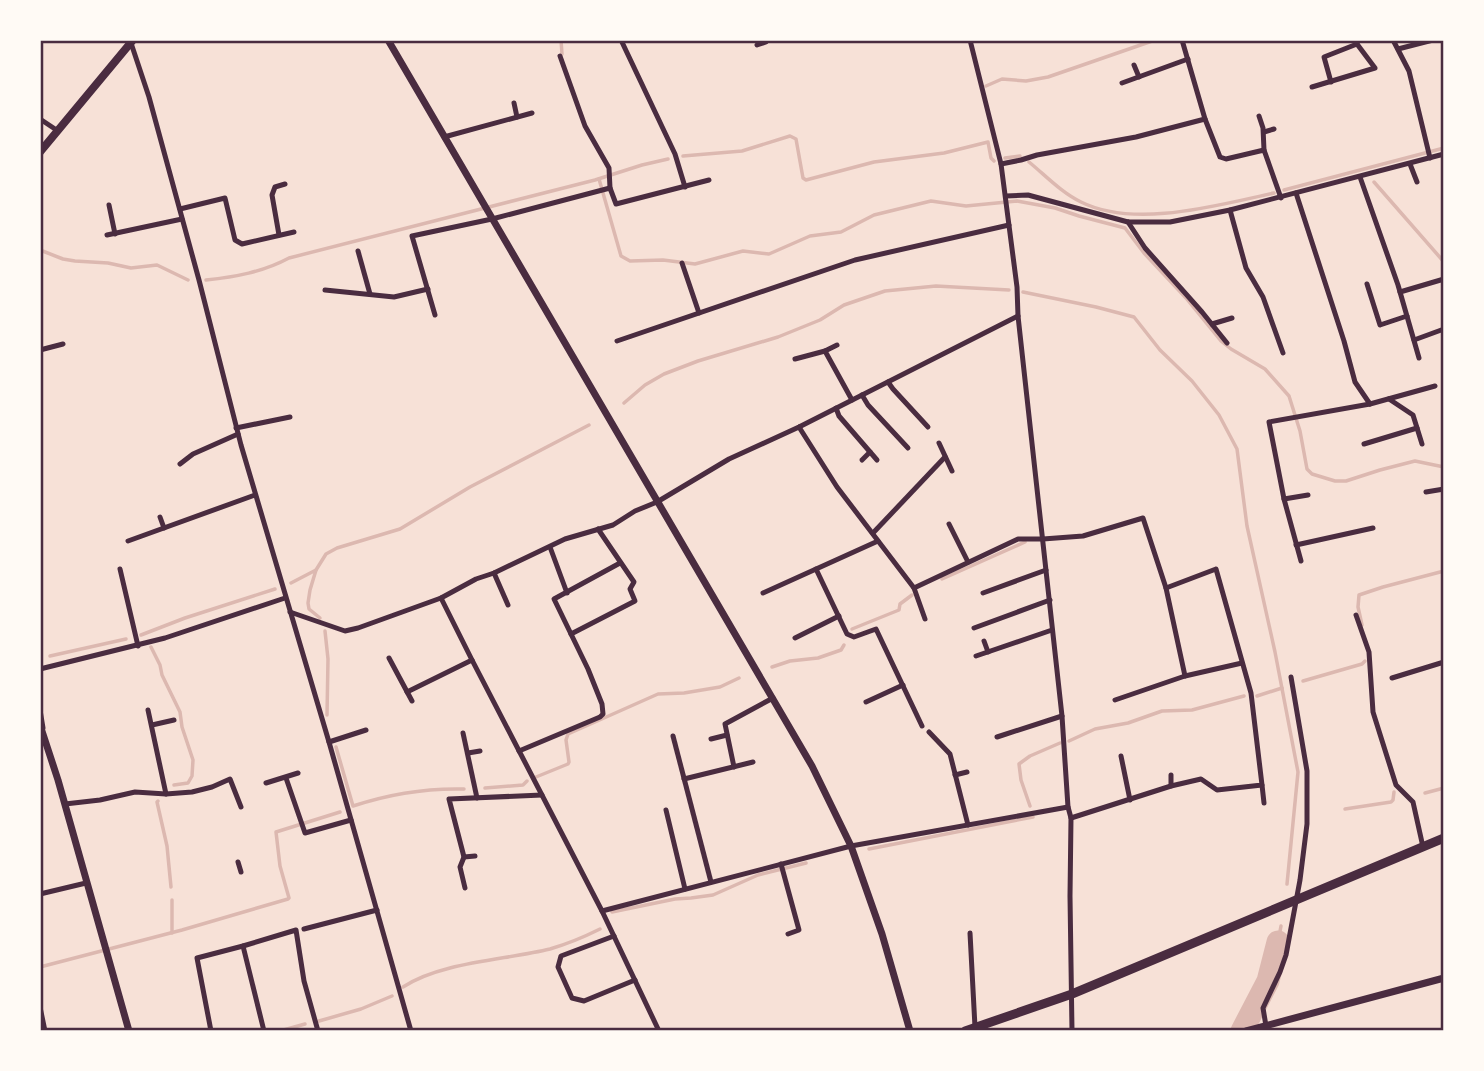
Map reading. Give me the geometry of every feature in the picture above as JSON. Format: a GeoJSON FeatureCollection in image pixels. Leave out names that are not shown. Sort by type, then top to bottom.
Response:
{"type":"FeatureCollection","features":[{"type":"Feature","properties":{"kind":"main road"},"geometry":{"type":"LineString","coordinates":[[40,152],[132,41]]}},
{"type":"Feature","properties":{"kind":"main road"},"geometry":{"type":"LineString","coordinates":[[965,1031],[1072,993],[1444,838]]}},
{"type":"Feature","properties":{"kind":"street"},"geometry":{"type":"LineString","coordinates":[[388,40],[812,766],[851,846],[882,934],[910,1031]]}},
{"type":"Feature","properties":{"kind":"street"},"geometry":{"type":"LineString","coordinates":[[621,40],[675,155],[685,187]]}},
{"type":"Feature","properties":{"kind":"street"},"geometry":{"type":"LineString","coordinates":[[757,46],[766,40]]}},
{"type":"Feature","properties":{"kind":"street"},"geometry":{"type":"LineString","coordinates":[[970,40],[1001,164],[1006,196],[1062,716],[1071,818],[1072,1031]]}},
{"type":"Feature","properties":{"kind":"street"},"geometry":{"type":"LineString","coordinates":[[1182,40],[1205,119],[1220,157],[1226,159],[1264,150]]}},
{"type":"Feature","properties":{"kind":"street"},"geometry":{"type":"LineString","coordinates":[[1393,40],[1409,71],[1430,158]]}},
{"type":"Feature","properties":{"kind":"street"},"geometry":{"type":"LineString","coordinates":[[1398,49],[1433,40]]}},
{"type":"Feature","properties":{"kind":"street"},"geometry":{"type":"LineString","coordinates":[[132,41],[180,209],[255,495],[411,1031]]}},
{"type":"Feature","properties":{"kind":"street"},"geometry":{"type":"LineString","coordinates":[[1312,87],[1331,82],[1375,68],[1357,42],[1324,57],[1331,82]]}},
{"type":"Feature","properties":{"kind":"street"},"geometry":{"type":"LineString","coordinates":[[560,56],[586,126],[609,169],[610,188],[615,204],[709,180]]}},
{"type":"Feature","properties":{"kind":"street"},"geometry":{"type":"LineString","coordinates":[[1122,83],[1188,59]]}},
{"type":"Feature","properties":{"kind":"street"},"geometry":{"type":"LineString","coordinates":[[1134,65],[1139,77]]}},
{"type":"Feature","properties":{"kind":"street"},"geometry":{"type":"LineString","coordinates":[[514,103],[517,117]]}},
{"type":"Feature","properties":{"kind":"street"},"geometry":{"type":"LineString","coordinates":[[444,137],[532,113]]}},
{"type":"Feature","properties":{"kind":"street"},"geometry":{"type":"LineString","coordinates":[[1259,116],[1264,132],[1264,150],[1281,198]]}},
{"type":"Feature","properties":{"kind":"street"},"geometry":{"type":"LineString","coordinates":[[40,119],[58,131]]}},
{"type":"Feature","properties":{"kind":"street"},"geometry":{"type":"LineString","coordinates":[[1001,164],[1136,137],[1205,119]]}},
{"type":"Feature","properties":{"kind":"street"},"geometry":{"type":"LineString","coordinates":[[1264,132],[1274,129]]}},
{"type":"Feature","properties":{"kind":"street"},"geometry":{"type":"LineString","coordinates":[[1006,196],[1028,195],[1128,222],[1170,222],[1281,198],[1444,155]]}},
{"type":"Feature","properties":{"kind":"street"},"geometry":{"type":"LineString","coordinates":[[1410,164],[1417,182]]}},
{"type":"Feature","properties":{"kind":"street"},"geometry":{"type":"LineString","coordinates":[[1360,177],[1400,292],[1419,358]]}},
{"type":"Feature","properties":{"kind":"street"},"geometry":{"type":"LineString","coordinates":[[279,236],[272,195],[275,187],[285,184]]}},
{"type":"Feature","properties":{"kind":"street"},"geometry":{"type":"LineString","coordinates":[[435,315],[412,236],[492,219],[610,188]]}},
{"type":"Feature","properties":{"kind":"street"},"geometry":{"type":"LineString","coordinates":[[1296,193],[1355,382],[1370,404]]}},
{"type":"Feature","properties":{"kind":"street"},"geometry":{"type":"LineString","coordinates":[[180,209],[225,198],[235,240],[242,244],[294,232]]}},
{"type":"Feature","properties":{"kind":"street"},"geometry":{"type":"LineString","coordinates":[[109,205],[115,234]]}},
{"type":"Feature","properties":{"kind":"street"},"geometry":{"type":"LineString","coordinates":[[1230,210],[1247,268],[1263,297],[1283,353]]}},
{"type":"Feature","properties":{"kind":"street"},"geometry":{"type":"LineString","coordinates":[[107,236],[182,219]]}},
{"type":"Feature","properties":{"kind":"street"},"geometry":{"type":"LineString","coordinates":[[1128,222],[1145,248],[1227,343]]}},
{"type":"Feature","properties":{"kind":"street"},"geometry":{"type":"LineString","coordinates":[[617,341],[855,260],[1009,225]]}},
{"type":"Feature","properties":{"kind":"street"},"geometry":{"type":"LineString","coordinates":[[358,251],[370,294]]}},
{"type":"Feature","properties":{"kind":"street"},"geometry":{"type":"LineString","coordinates":[[682,263],[699,313]]}},
{"type":"Feature","properties":{"kind":"street"},"geometry":{"type":"LineString","coordinates":[[1400,292],[1444,279]]}},
{"type":"Feature","properties":{"kind":"street"},"geometry":{"type":"LineString","coordinates":[[1367,284],[1380,325],[1407,316]]}},
{"type":"Feature","properties":{"kind":"street"},"geometry":{"type":"LineString","coordinates":[[325,290],[394,297],[428,289]]}},
{"type":"Feature","properties":{"kind":"street"},"geometry":{"type":"LineString","coordinates":[[290,612],[345,631],[442,598],[476,579],[565,539],[612,525],[729,459],[799,427],[1018,316]]}},
{"type":"Feature","properties":{"kind":"street"},"geometry":{"type":"LineString","coordinates":[[1212,324],[1232,318]]}},
{"type":"Feature","properties":{"kind":"street"},"geometry":{"type":"LineString","coordinates":[[1414,340],[1444,329]]}},
{"type":"Feature","properties":{"kind":"street"},"geometry":{"type":"LineString","coordinates":[[40,350],[63,344]]}},
{"type":"Feature","properties":{"kind":"street"},"geometry":{"type":"LineString","coordinates":[[795,359],[837,345]]}},
{"type":"Feature","properties":{"kind":"street"},"geometry":{"type":"LineString","coordinates":[[825,351],[852,400]]}},
{"type":"Feature","properties":{"kind":"street"},"geometry":{"type":"LineString","coordinates":[[888,382],[928,427]]}},
{"type":"Feature","properties":{"kind":"street"},"geometry":{"type":"LineString","coordinates":[[1301,561],[1284,499],[1269,422],[1370,404],[1435,386]]}},
{"type":"Feature","properties":{"kind":"street"},"geometry":{"type":"LineString","coordinates":[[862,395],[908,448]]}},
{"type":"Feature","properties":{"kind":"street"},"geometry":{"type":"LineString","coordinates":[[1389,399],[1413,415],[1422,444]]}},
{"type":"Feature","properties":{"kind":"street"},"geometry":{"type":"LineString","coordinates":[[836,408],[839,416],[877,460]]}},
{"type":"Feature","properties":{"kind":"street"},"geometry":{"type":"LineString","coordinates":[[180,464],[193,454],[237,431],[290,417]]}},
{"type":"Feature","properties":{"kind":"street"},"geometry":{"type":"LineString","coordinates":[[799,427],[837,487],[914,588],[925,619]]}},
{"type":"Feature","properties":{"kind":"street"},"geometry":{"type":"LineString","coordinates":[[1364,444],[1417,428]]}},
{"type":"Feature","properties":{"kind":"street"},"geometry":{"type":"LineString","coordinates":[[939,443],[952,471]]}},
{"type":"Feature","properties":{"kind":"street"},"geometry":{"type":"LineString","coordinates":[[862,460],[870,452]]}},
{"type":"Feature","properties":{"kind":"street"},"geometry":{"type":"LineString","coordinates":[[873,533],[945,457]]}},
{"type":"Feature","properties":{"kind":"street"},"geometry":{"type":"LineString","coordinates":[[1426,492],[1444,489]]}},
{"type":"Feature","properties":{"kind":"street"},"geometry":{"type":"LineString","coordinates":[[128,541],[255,495]]}},
{"type":"Feature","properties":{"kind":"street"},"geometry":{"type":"LineString","coordinates":[[1284,499],[1308,495]]}},
{"type":"Feature","properties":{"kind":"street"},"geometry":{"type":"LineString","coordinates":[[160,517],[164,528]]}},
{"type":"Feature","properties":{"kind":"street"},"geometry":{"type":"LineString","coordinates":[[914,588],[1018,539],[1083,536],[1143,518],[1166,588],[1185,676]]}},
{"type":"Feature","properties":{"kind":"street"},"geometry":{"type":"LineString","coordinates":[[949,524],[968,562]]}},
{"type":"Feature","properties":{"kind":"street"},"geometry":{"type":"LineString","coordinates":[[1296,545],[1373,528]]}},
{"type":"Feature","properties":{"kind":"street"},"geometry":{"type":"LineString","coordinates":[[571,634],[635,601],[630,589],[634,582],[598,529]]}},
{"type":"Feature","properties":{"kind":"street"},"geometry":{"type":"LineString","coordinates":[[763,593],[878,541]]}},
{"type":"Feature","properties":{"kind":"street"},"geometry":{"type":"LineString","coordinates":[[550,547],[567,593]]}},
{"type":"Feature","properties":{"kind":"street"},"geometry":{"type":"LineString","coordinates":[[519,751],[603,714],[602,704],[554,599],[620,563]]}},
{"type":"Feature","properties":{"kind":"street"},"geometry":{"type":"LineString","coordinates":[[120,569],[138,646]]}},
{"type":"Feature","properties":{"kind":"street"},"geometry":{"type":"LineString","coordinates":[[816,569],[849,635],[854,637],[876,629],[922,726]]}},
{"type":"Feature","properties":{"kind":"street"},"geometry":{"type":"LineString","coordinates":[[1166,588],[1216,569],[1251,692],[1264,803]]}},
{"type":"Feature","properties":{"kind":"street"},"geometry":{"type":"LineString","coordinates":[[983,593],[1046,570]]}},
{"type":"Feature","properties":{"kind":"street"},"geometry":{"type":"LineString","coordinates":[[494,573],[508,605]]}},
{"type":"Feature","properties":{"kind":"street"},"geometry":{"type":"LineString","coordinates":[[40,669],[138,646],[285,598]]}},
{"type":"Feature","properties":{"kind":"street"},"geometry":{"type":"LineString","coordinates":[[442,598],[602,911],[659,1031]]}},
{"type":"Feature","properties":{"kind":"street"},"geometry":{"type":"LineString","coordinates":[[974,628],[1050,600]]}},
{"type":"Feature","properties":{"kind":"street"},"geometry":{"type":"LineString","coordinates":[[1356,615],[1369,652],[1373,712],[1396,785],[1413,802],[1423,847]]}},
{"type":"Feature","properties":{"kind":"street"},"geometry":{"type":"LineString","coordinates":[[795,638],[839,616]]}},
{"type":"Feature","properties":{"kind":"street"},"geometry":{"type":"LineString","coordinates":[[976,656],[1052,630]]}},
{"type":"Feature","properties":{"kind":"street"},"geometry":{"type":"LineString","coordinates":[[985,641],[988,652]]}},
{"type":"Feature","properties":{"kind":"street"},"geometry":{"type":"LineString","coordinates":[[389,658],[412,701]]}},
{"type":"Feature","properties":{"kind":"street"},"geometry":{"type":"LineString","coordinates":[[407,692],[472,660]]}},
{"type":"Feature","properties":{"kind":"street"},"geometry":{"type":"LineString","coordinates":[[1392,678],[1444,662]]}},
{"type":"Feature","properties":{"kind":"street"},"geometry":{"type":"LineString","coordinates":[[1115,700],[1185,676],[1242,663]]}},
{"type":"Feature","properties":{"kind":"street"},"geometry":{"type":"LineString","coordinates":[[1265,1026],[1263,1008],[1286,954],[1307,824],[1307,771],[1291,677]]}},
{"type":"Feature","properties":{"kind":"street"},"geometry":{"type":"LineString","coordinates":[[866,702],[902,685]]}},
{"type":"Feature","properties":{"kind":"street"},"geometry":{"type":"LineString","coordinates":[[734,767],[725,724],[773,698]]}},
{"type":"Feature","properties":{"kind":"street"},"geometry":{"type":"LineString","coordinates":[[40,710],[42,728],[129,1031]]}},
{"type":"Feature","properties":{"kind":"street"},"geometry":{"type":"LineString","coordinates":[[148,710],[166,794]]}},
{"type":"Feature","properties":{"kind":"street"},"geometry":{"type":"LineString","coordinates":[[997,737],[1062,716]]}},
{"type":"Feature","properties":{"kind":"street"},"geometry":{"type":"LineString","coordinates":[[152,725],[174,720]]}},
{"type":"Feature","properties":{"kind":"street"},"geometry":{"type":"LineString","coordinates":[[329,742],[366,730]]}},
{"type":"Feature","properties":{"kind":"street"},"geometry":{"type":"LineString","coordinates":[[929,732],[950,754],[968,825]]}},
{"type":"Feature","properties":{"kind":"street"},"geometry":{"type":"LineString","coordinates":[[463,733],[477,798]]}},
{"type":"Feature","properties":{"kind":"street"},"geometry":{"type":"LineString","coordinates":[[710,738],[727,734]]}},
{"type":"Feature","properties":{"kind":"street"},"geometry":{"type":"LineString","coordinates":[[673,736],[711,882]]}},
{"type":"Feature","properties":{"kind":"street"},"geometry":{"type":"LineString","coordinates":[[468,753],[480,751]]}},
{"type":"Feature","properties":{"kind":"street"},"geometry":{"type":"LineString","coordinates":[[1121,756],[1130,800]]}},
{"type":"Feature","properties":{"kind":"street"},"geometry":{"type":"LineString","coordinates":[[684,779],[753,762]]}},
{"type":"Feature","properties":{"kind":"street"},"geometry":{"type":"LineString","coordinates":[[956,775],[967,772]]}},
{"type":"Feature","properties":{"kind":"street"},"geometry":{"type":"LineString","coordinates":[[267,783],[298,773]]}},
{"type":"Feature","properties":{"kind":"street"},"geometry":{"type":"LineString","coordinates":[[1171,775],[1171,786]]}},
{"type":"Feature","properties":{"kind":"street"},"geometry":{"type":"LineString","coordinates":[[286,778],[305,833],[351,820]]}},
{"type":"Feature","properties":{"kind":"street"},"geometry":{"type":"LineString","coordinates":[[65,804],[135,792],[192,792],[230,779],[241,807]]}},
{"type":"Feature","properties":{"kind":"street"},"geometry":{"type":"LineString","coordinates":[[1071,818],[1201,779],[1217,790],[1262,785]]}},
{"type":"Feature","properties":{"kind":"street"},"geometry":{"type":"LineString","coordinates":[[465,888],[460,867],[464,857],[449,799],[542,795]]}},
{"type":"Feature","properties":{"kind":"street"},"geometry":{"type":"LineString","coordinates":[[602,911],[851,846],[1068,807]]}},
{"type":"Feature","properties":{"kind":"street"},"geometry":{"type":"LineString","coordinates":[[666,810],[685,889]]}},
{"type":"Feature","properties":{"kind":"street"},"geometry":{"type":"LineString","coordinates":[[464,857],[475,856]]}},
{"type":"Feature","properties":{"kind":"street"},"geometry":{"type":"LineString","coordinates":[[239,862],[242,872]]}},
{"type":"Feature","properties":{"kind":"street"},"geometry":{"type":"LineString","coordinates":[[781,864],[799,930],[788,934]]}},
{"type":"Feature","properties":{"kind":"street"},"geometry":{"type":"LineString","coordinates":[[40,894],[86,883]]}},
{"type":"Feature","properties":{"kind":"street"},"geometry":{"type":"LineString","coordinates":[[303,929],[377,910]]}},
{"type":"Feature","properties":{"kind":"street"},"geometry":{"type":"LineString","coordinates":[[211,1031],[197,958],[296,930],[304,981],[318,1031]]}},
{"type":"Feature","properties":{"kind":"street"},"geometry":{"type":"LineString","coordinates":[[970,933],[975,1027]]}},
{"type":"Feature","properties":{"kind":"street"},"geometry":{"type":"LineString","coordinates":[[614,936],[561,956],[558,967],[572,999],[584,1002],[635,980]]}},
{"type":"Feature","properties":{"kind":"street"},"geometry":{"type":"LineString","coordinates":[[243,946],[264,1031]]}},
{"type":"Feature","properties":{"kind":"street"},"geometry":{"type":"LineString","coordinates":[[1246,1031],[1444,978]]}},
{"type":"Feature","properties":{"kind":"street"},"geometry":{"type":"LineString","coordinates":[[40,1007],[45,1031]]}},
{"type":"Feature","properties":{"kind":"waterway"},"geometry":{"type":"LineString","coordinates":[[561,40],[562,54]]}},
{"type":"Feature","properties":{"kind":"waterway"},"geometry":{"type":"LineString","coordinates":[[986,86],[1002,79],[1026,81],[1048,77],[1155,40]]}},
{"type":"Feature","properties":{"kind":"waterway"},"geometry":{"type":"LineString","coordinates":[[683,156],[742,151],[790,136],[796,139],[803,178],[806,180],[874,162],[944,153],[988,142],[994,161]]}},
{"type":"Feature","properties":{"kind":"waterway"},"geometry":{"type":"LineString","coordinates":[[1284,190],[1444,148]]}},
{"type":"Feature","properties":{"kind":"waterway"},"geometry":{"type":"LineString","coordinates":[[1005,158],[1020,156]]}},
{"type":"Feature","properties":{"kind":"waterway"},"geometry":{"type":"LineString","coordinates":[[206,280],[249,273],[289,258],[668,159]]}},
{"type":"Feature","properties":{"kind":"waterway"},"geometry":{"type":"LineString","coordinates":[[1029,162],[1081,202],[1102,210],[1126,214],[1177,212],[1274,193]]}},
{"type":"Feature","properties":{"kind":"waterway"},"geometry":{"type":"LineString","coordinates":[[599,179],[621,256],[630,261],[663,260],[695,264],[743,251],[769,254],[810,236],[841,232],[874,215],[931,201],[966,206],[1017,201],[1055,208],[1125,228],[1221,341],[1265,369],[1289,396],[1300,431],[1307,469],[1312,474],[1335,481],[1346,481],[1415,461],[1444,467]]}},
{"type":"Feature","properties":{"kind":"waterway"},"geometry":{"type":"LineString","coordinates":[[1374,182],[1444,262]]}},
{"type":"Feature","properties":{"kind":"waterway"},"geometry":{"type":"LineString","coordinates":[[40,250],[75,261],[108,263],[131,268],[157,265],[188,280]]}},
{"type":"Feature","properties":{"kind":"waterway"},"geometry":{"type":"LineString","coordinates":[[624,403],[645,385],[664,374],[778,337],[820,320],[844,305],[885,291],[936,286],[1009,290]]}},
{"type":"Feature","properties":{"kind":"waterway"},"geometry":{"type":"LineString","coordinates":[[1023,292],[1134,317],[1219,415],[1237,449],[1247,526],[1298,772],[1287,884]]}},
{"type":"Feature","properties":{"kind":"waterway"},"geometry":{"type":"LineString","coordinates":[[291,583],[316,570],[326,554],[337,548],[400,529],[470,487],[589,425]]}},
{"type":"Feature","properties":{"kind":"waterway"},"geometry":{"type":"LineString","coordinates":[[942,579],[1025,542]]}},
{"type":"Feature","properties":{"kind":"waterway"},"geometry":{"type":"LineString","coordinates":[[316,570],[308,603],[309,609],[320,618]]}},
{"type":"Feature","properties":{"kind":"waterway"},"geometry":{"type":"LineString","coordinates":[[1362,625],[1358,607],[1359,595],[1444,571]]}},
{"type":"Feature","properties":{"kind":"waterway"},"geometry":{"type":"LineString","coordinates":[[141,635],[275,589]]}},
{"type":"Feature","properties":{"kind":"waterway"},"geometry":{"type":"LineString","coordinates":[[852,629],[899,610],[900,604],[912,595]]}},
{"type":"Feature","properties":{"kind":"waterway"},"geometry":{"type":"LineString","coordinates":[[325,631],[328,659],[327,715]]}},
{"type":"Feature","properties":{"kind":"waterway"},"geometry":{"type":"LineString","coordinates":[[50,656],[126,639]]}},
{"type":"Feature","properties":{"kind":"waterway"},"geometry":{"type":"LineString","coordinates":[[772,667],[790,661],[818,658],[841,650],[844,645]]}},
{"type":"Feature","properties":{"kind":"waterway"},"geometry":{"type":"LineString","coordinates":[[151,647],[180,712],[193,760],[192,776],[188,783],[174,785]]}},
{"type":"Feature","properties":{"kind":"waterway"},"geometry":{"type":"LineString","coordinates":[[1303,681],[1365,661]]}},
{"type":"Feature","properties":{"kind":"waterway"},"geometry":{"type":"LineString","coordinates":[[536,777],[568,764],[568,734],[658,694],[720,687],[739,678]]}},
{"type":"Feature","properties":{"kind":"waterway"},"geometry":{"type":"LineString","coordinates":[[1257,696],[1282,688]]}},
{"type":"Feature","properties":{"kind":"waterway"},"geometry":{"type":"LineString","coordinates":[[1069,741],[1095,729],[1128,723],[1162,711],[1192,710],[1244,696]]}},
{"type":"Feature","properties":{"kind":"waterway"},"geometry":{"type":"LineString","coordinates":[[1030,806],[1021,780],[1019,764],[1030,756],[1060,743]]}},
{"type":"Feature","properties":{"kind":"waterway"},"geometry":{"type":"LineString","coordinates":[[336,747],[353,806],[408,793],[464,789]]}},
{"type":"Feature","properties":{"kind":"waterway"},"geometry":{"type":"LineString","coordinates":[[485,788],[523,785],[527,781]]}},
{"type":"Feature","properties":{"kind":"waterway"},"geometry":{"type":"LineString","coordinates":[[1425,793],[1444,788]]}},
{"type":"Feature","properties":{"kind":"waterway"},"geometry":{"type":"LineString","coordinates":[[1345,809],[1391,802],[1394,792]]}},
{"type":"Feature","properties":{"kind":"waterway"},"geometry":{"type":"LineString","coordinates":[[158,801],[167,846],[171,887]]}},
{"type":"Feature","properties":{"kind":"waterway"},"geometry":{"type":"LineString","coordinates":[[40,967],[288,899],[276,832],[340,812]]}},
{"type":"Feature","properties":{"kind":"waterway"},"geometry":{"type":"LineString","coordinates":[[869,849],[1033,817]]}},
{"type":"Feature","properties":{"kind":"waterway"},"geometry":{"type":"LineString","coordinates":[[612,912],[675,899],[713,895],[758,875],[806,863]]}},
{"type":"Feature","properties":{"kind":"waterway"},"geometry":{"type":"LineString","coordinates":[[172,900],[172,933]]}},
{"type":"Feature","properties":{"kind":"waterway"},"geometry":{"type":"LineString","coordinates":[[1278,942],[1281,926]]}},
{"type":"Feature","properties":{"kind":"waterway"},"geometry":{"type":"LineString","coordinates":[[403,987],[436,972],[550,949],[600,929]]}},
{"type":"Feature","properties":{"kind":"waterway"},"geometry":{"type":"LineString","coordinates":[[1242,1031],[1268,981],[1278,942]]}},
{"type":"Feature","properties":{"kind":"waterway"},"geometry":{"type":"LineString","coordinates":[[319,1021],[361,1009],[392,996]]}},
{"type":"Feature","properties":{"kind":"waterway"},"geometry":{"type":"LineString","coordinates":[[280,1031],[305,1024]]}}]}
